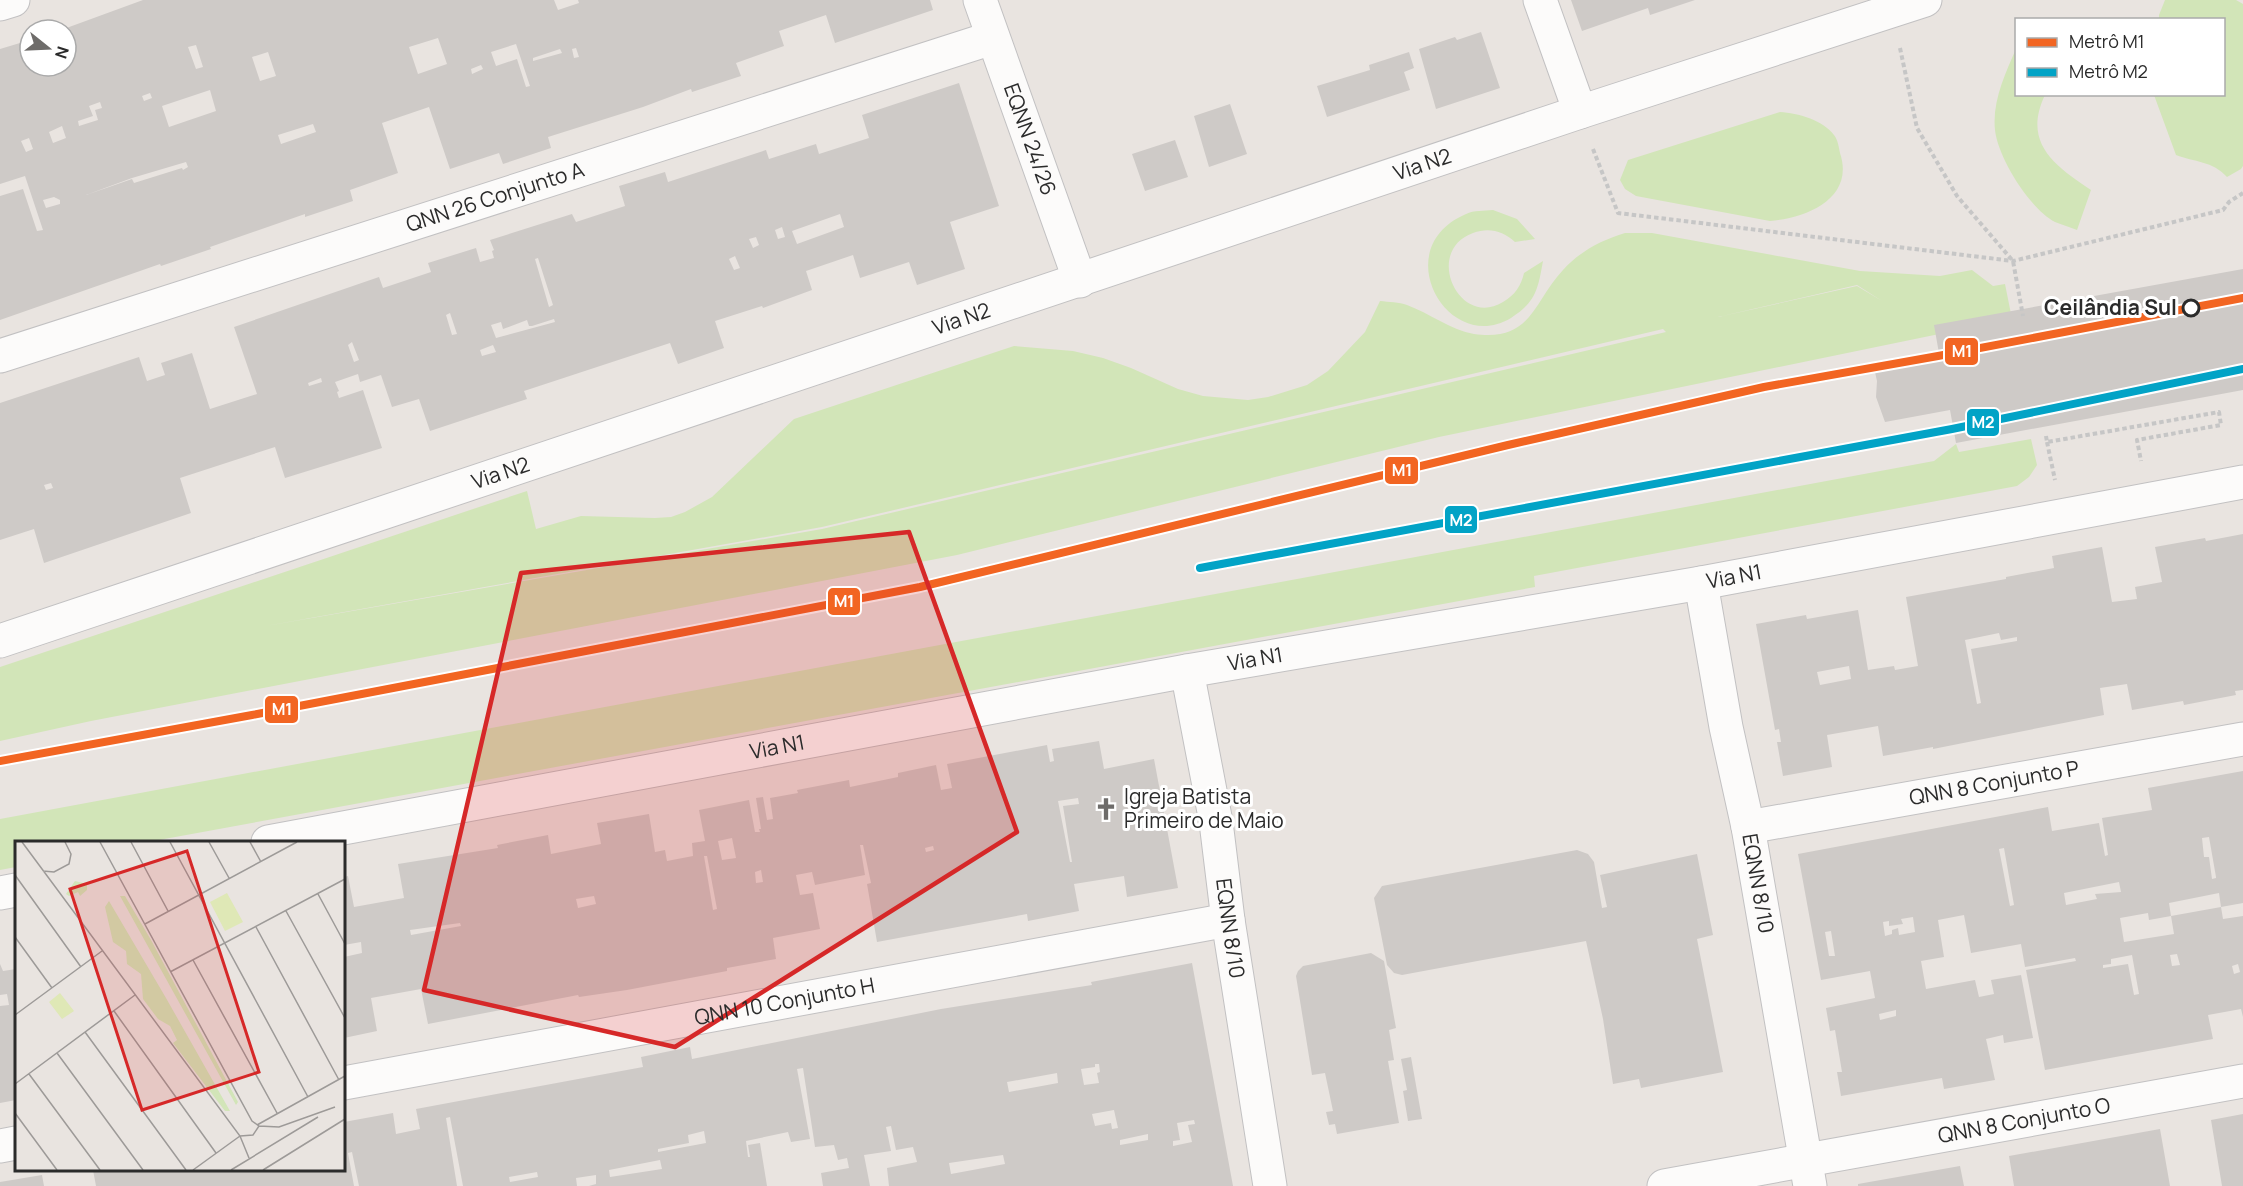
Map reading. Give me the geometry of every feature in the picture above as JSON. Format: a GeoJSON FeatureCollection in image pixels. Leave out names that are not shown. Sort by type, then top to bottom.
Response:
{"type":"FeatureCollection","features":[{"type":"Feature","properties":{"kind":"street"},"geometry":{"type":"LineString","coordinates":[[0,4],[13,0]]}},
{"type":"Feature","properties":{"kind":"street","name":"EQNN 24/26"},"geometry":{"type":"LineString","coordinates":[[980,0],[1080,281]]}},
{"type":"Feature","properties":{"kind":"street"},"geometry":{"type":"LineString","coordinates":[[1540,0],[1580,112]]}},
{"type":"Feature","properties":{"kind":"street","name":"Via N2"},"geometry":{"type":"LineString","coordinates":[[0,641],[1580,112],[1910,5]]}},
{"type":"Feature","properties":{"kind":"street","name":"QNN 26 Conjunto A"},"geometry":{"type":"LineString","coordinates":[[0,356],[992,38]]}},
{"type":"Feature","properties":{"kind":"street","name":"Via N1"},"geometry":{"type":"LineString","coordinates":[[279,841],[1187,671],[1701,583],[2243,482]]}},
{"type":"Feature","properties":{"kind":"street","name":"EQNN 8/10"},"geometry":{"type":"LineString","coordinates":[[1701,583],[1726,727],[1748,827],[1808,1173]]}},
{"type":"Feature","properties":{"kind":"street","name":"EQNN 8/10"},"geometry":{"type":"LineString","coordinates":[[1187,671],[1216,822],[1228,920],[1270,1186]]}},
{"type":"Feature","properties":{"kind":"street","name":"QNN 8 Conjunto P"},"geometry":{"type":"LineString","coordinates":[[1748,827],[2243,739]]}},
{"type":"Feature","properties":{"kind":"street"},"geometry":{"type":"LineString","coordinates":[[0,893],[15,890]]}},
{"type":"Feature","properties":{"kind":"street","name":"QNN 10 Conjunto H"},"geometry":{"type":"LineString","coordinates":[[345,1083],[1228,920]]}},
{"type":"Feature","properties":{"kind":"street","name":"QNN 8 Conjunto O"},"geometry":{"type":"LineString","coordinates":[[1664,1186],[1808,1173],[2243,1081]]}},
{"type":"Feature","properties":{"kind":"street"},"geometry":{"type":"LineString","coordinates":[[0,1146],[15,1143]]}},
{"type":"Feature","properties":{"kind":"path"},"geometry":{"type":"LineString","coordinates":[[1910,5],[1900,49],[1917,128],[1957,196],[2013,261],[2023,316]]}},
{"type":"Feature","properties":{"kind":"path"},"geometry":{"type":"LineString","coordinates":[[1590,143],[1618,213],[2013,261],[2223,210],[2229,202],[2243,193]]}},
{"type":"Feature","properties":{"kind":"path"},"geometry":{"type":"LineString","coordinates":[[2047,442],[2219,412],[2221,425],[2137,440],[2147,500]]}},
{"type":"Feature","properties":{"kind":"path"},"geometry":{"type":"LineString","coordinates":[[2046,436],[2052,468]]}},
{"type":"Feature","properties":{"kind":"highlighted area"},"geometry":{"type":"Polygon","coordinates":[[[909,532],[1017,832],[675,1047],[424,990],[521,573],[909,532]]]}},
{"type":"Feature","properties":{"kind":"green space"},"geometry":{"type":"Polygon","coordinates":[[[2165,0],[2236,0],[2243,4],[2243,166],[2227,177],[2216,168],[2176,155],[2154,96],[2225,96],[2225,18],[2159,18],[2165,0]]]}},
{"type":"Feature","properties":{"kind":"green space"},"geometry":{"type":"Polygon","coordinates":[[[2015,51],[2015,96],[2045,96],[2037,127],[2040,140],[2046,151],[2065,172],[2091,190],[2077,230],[2055,222],[2036,206],[2017,182],[2002,154],[1995,130],[1995,109],[2015,51]]]}},
{"type":"Feature","properties":{"kind":"green space"},"geometry":{"type":"Polygon","coordinates":[[[1780,112],[1817,121],[1834,135],[1837,142],[1843,169],[1841,182],[1825,203],[1812,210],[1770,221],[1636,196],[1625,189],[1620,180],[1628,160],[1780,112]]]}},
{"type":"Feature","properties":{"kind":"green space"},"geometry":{"type":"Polygon","coordinates":[[[1493,210],[1517,219],[1535,239],[1515,242],[1506,235],[1490,230],[1473,233],[1458,242],[1450,255],[1449,270],[1453,284],[1461,297],[1473,305],[1487,308],[1511,296],[1517,290],[1524,273],[1543,261],[1537,287],[1526,306],[1511,318],[1488,326],[1466,323],[1448,311],[1435,293],[1428,272],[1430,250],[1442,230],[1466,214],[1493,210]]]}},
{"type":"Feature","properties":{"kind":"green space"},"geometry":{"type":"Polygon","coordinates":[[[1625,233],[1652,233],[1860,271],[1940,276],[1972,270],[1993,286],[2005,284],[2012,319],[1439,437],[957,555],[91,721],[0,741],[0,667],[527,491],[536,529],[581,516],[671,517],[712,497],[794,419],[1014,346],[1073,351],[1103,358],[1178,389],[1203,396],[1248,400],[1268,397],[1307,385],[1328,371],[1365,332],[1380,301],[1407,305],[1465,332],[1493,335],[1508,332],[1520,326],[1529,317],[1553,282],[1570,263],[1592,247],[1625,233]],[[1857,285],[1718,317],[1857,286],[1882,301],[1857,285]],[[1663,329],[822,527],[260,627],[822,529],[1666,332],[1663,329]]]}},
{"type":"Feature","properties":{"kind":"green space"},"geometry":{"type":"Polygon","coordinates":[[[2031,439],[2037,465],[2029,477],[2017,486],[1534,576],[1535,587],[153,841],[15,841],[15,867],[0,870],[0,819],[1934,461],[1956,444],[1959,452],[2031,439]]]}},
{"type":"Feature","properties":{"kind":"building"},"geometry":{"type":"Polygon","coordinates":[[[143,0],[554,0],[558,10],[579,3],[578,0],[930,0],[933,10],[835,43],[826,15],[779,31],[784,46],[736,63],[741,76],[692,92],[691,89],[548,137],[551,148],[503,164],[499,153],[450,169],[429,107],[382,123],[398,173],[350,190],[353,201],[305,217],[305,214],[210,247],[211,249],[161,266],[160,264],[0,320],[0,196],[23,189],[37,231],[43,230],[25,176],[0,184],[0,49],[18,44],[18,78],[78,78],[78,24],[143,0]],[[438,38],[409,47],[418,74],[447,64],[438,38]],[[516,44],[491,52],[496,66],[517,59],[526,87],[530,86],[516,44]],[[196,45],[188,47],[196,69],[203,67],[196,45]],[[576,48],[572,49],[574,58],[579,57],[576,48]],[[560,49],[533,58],[533,61],[562,53],[560,49]],[[268,52],[252,57],[260,81],[276,76],[268,52]],[[481,65],[471,69],[472,74],[483,69],[481,65]],[[210,90],[162,106],[169,127],[216,111],[210,90]],[[150,93],[142,96],[144,101],[152,98],[150,93]],[[100,102],[89,106],[93,116],[78,121],[79,126],[98,120],[95,110],[102,108],[100,102]],[[313,124],[278,135],[281,144],[316,132],[313,124]],[[62,126],[49,132],[53,143],[66,138],[62,126]],[[29,138],[21,141],[26,152],[33,149],[29,138]],[[186,162],[132,178],[86,195],[132,179],[134,183],[188,167],[186,162]],[[54,197],[43,200],[46,208],[60,204],[60,200],[54,197]]]}},
{"type":"Feature","properties":{"kind":"building"},"geometry":{"type":"Polygon","coordinates":[[[1571,0],[1695,0],[1650,15],[1648,8],[1582,31],[1571,0]]]}},
{"type":"Feature","properties":{"kind":"building"},"geometry":{"type":"Polygon","coordinates":[[[1481,32],[1500,88],[1436,109],[1419,49],[1455,37],[1457,40],[1481,32]]]}},
{"type":"Feature","properties":{"kind":"building"},"geometry":{"type":"Polygon","coordinates":[[[1409,52],[1414,68],[1404,72],[1410,90],[1327,117],[1317,86],[1370,70],[1369,65],[1409,52]]]}},
{"type":"Feature","properties":{"kind":"building"},"geometry":{"type":"Polygon","coordinates":[[[959,83],[999,206],[950,222],[965,269],[917,285],[909,262],[860,278],[853,255],[806,271],[812,290],[763,308],[762,306],[715,321],[724,348],[678,364],[670,343],[524,391],[527,399],[430,431],[419,399],[392,407],[381,375],[360,382],[358,374],[335,382],[339,391],[337,392],[339,398],[363,390],[382,448],[285,478],[275,447],[180,478],[191,513],[44,563],[34,529],[0,540],[0,403],[139,357],[147,381],[165,375],[161,363],[192,353],[210,409],[257,394],[234,327],[379,277],[383,288],[431,272],[428,263],[476,248],[480,262],[494,258],[490,240],[572,214],[576,222],[625,206],[619,186],[665,172],[668,182],[766,150],[769,159],[816,144],[819,154],[869,138],[862,115],[959,83]],[[840,214],[792,231],[797,244],[844,227],[840,214]],[[782,227],[775,230],[778,239],[785,237],[782,227]],[[756,237],[749,239],[753,248],[759,245],[756,237]],[[735,256],[729,259],[734,270],[740,268],[735,256]],[[538,258],[535,259],[549,307],[553,305],[538,258]],[[450,313],[446,315],[452,335],[457,334],[450,313]],[[554,319],[529,326],[527,320],[503,329],[501,322],[491,325],[496,338],[555,322],[554,319]],[[352,342],[348,345],[354,362],[359,360],[352,342]],[[493,345],[480,350],[482,356],[496,352],[493,345]],[[321,378],[308,383],[309,386],[322,382],[321,378]],[[51,483],[44,485],[46,490],[53,488],[51,483]]]}},
{"type":"Feature","properties":{"kind":"building"},"geometry":{"type":"Polygon","coordinates":[[[1230,104],[1247,154],[1209,167],[1194,116],[1230,104]]]}},
{"type":"Feature","properties":{"kind":"building"},"geometry":{"type":"Polygon","coordinates":[[[1175,140],[1188,177],[1145,191],[1132,154],[1175,140]]]}},
{"type":"Feature","properties":{"kind":"building"},"geometry":{"type":"Polygon","coordinates":[[[2243,269],[2243,390],[1956,443],[1950,410],[1885,422],[1876,397],[1875,372],[1940,359],[1934,325],[2243,269]]]}},
{"type":"Feature","properties":{"kind":"building"},"geometry":{"type":"Polygon","coordinates":[[[2243,534],[2243,690],[2235,691],[2236,695],[2184,705],[2183,701],[2132,710],[2127,684],[2100,688],[2104,715],[1933,749],[1933,747],[1883,756],[1878,726],[1827,735],[1832,767],[1783,776],[1777,742],[1781,742],[1779,729],[1775,730],[1756,624],[1806,615],[1807,619],[1858,610],[1868,670],[1894,666],[1895,670],[1918,666],[1906,597],[2054,568],[2052,556],[2102,547],[2112,602],[2137,599],[2135,587],[2162,582],[2155,547],[2205,538],[2206,541],[2243,534]],[[1999,633],[1965,640],[1977,704],[1981,703],[1971,649],[2017,641],[2017,637],[2001,640],[1999,633]],[[1849,666],[1817,672],[1820,685],[1851,679],[1849,666]]]}},
{"type":"Feature","properties":{"kind":"building"},"geometry":{"type":"Polygon","coordinates":[[[1099,741],[1104,769],[1154,759],[1178,888],[1127,897],[1124,876],[1074,884],[1079,911],[1028,921],[1027,914],[877,942],[867,884],[871,883],[863,845],[860,845],[865,875],[815,885],[812,872],[796,875],[800,895],[813,893],[820,929],[773,938],[776,959],[627,990],[579,997],[578,995],[428,1024],[421,989],[371,998],[377,1031],[345,1038],[345,957],[362,953],[361,942],[345,945],[345,877],[348,876],[354,907],[404,898],[398,864],[498,848],[497,845],[548,835],[551,854],[601,844],[597,823],[649,814],[655,852],[665,850],[667,861],[693,856],[692,843],[705,841],[699,810],[749,800],[755,832],[760,832],[756,798],[763,797],[767,820],[773,819],[770,798],[798,793],[797,790],[849,780],[850,787],[898,777],[898,773],[936,765],[941,790],[952,788],[947,764],[1047,745],[1050,762],[1054,761],[1052,749],[1099,741]],[[1078,798],[1058,801],[1070,862],[1072,862],[1063,806],[1079,804],[1078,798]],[[732,838],[718,841],[722,860],[736,858],[732,838]],[[933,846],[925,848],[926,852],[934,850],[933,846]],[[704,856],[713,910],[717,909],[707,856],[704,856]],[[761,870],[755,872],[756,883],[763,882],[761,870]],[[594,896],[576,899],[578,908],[596,904],[594,896]],[[460,923],[410,930],[411,935],[461,926],[460,923]]]}},
{"type":"Feature","properties":{"kind":"building"},"geometry":{"type":"Polygon","coordinates":[[[2243,771],[2243,903],[2221,907],[2223,919],[2243,916],[2243,1017],[2241,1009],[2208,1015],[2213,1039],[2045,1070],[2026,970],[2076,961],[2075,958],[2025,967],[2021,944],[1971,953],[1964,915],[1938,920],[1944,957],[1921,961],[1926,989],[1975,980],[1979,997],[1994,994],[1991,980],[2021,975],[2033,1038],[2004,1043],[2003,1035],[1986,1039],[1995,1080],[1944,1089],[1942,1078],[1841,1096],[1837,1072],[1842,1072],[1835,1030],[1830,1031],[1826,1008],[1875,998],[1870,971],[1821,980],[1798,854],[2048,807],[2052,831],[2099,823],[2105,856],[2108,855],[2102,818],[2152,810],[2148,788],[2243,771]],[[2209,837],[2202,838],[2204,857],[2209,857],[2212,879],[2216,877],[2209,837]],[[2004,848],[1999,849],[2010,906],[2014,905],[2004,848]],[[2119,882],[2064,893],[2066,905],[2097,899],[2095,894],[2121,892],[2119,882]],[[2219,893],[2169,903],[2171,916],[2221,907],[2219,893]],[[2148,913],[2120,918],[2124,942],[2174,934],[2171,916],[2149,920],[2148,913]],[[1913,917],[1901,919],[1903,924],[1889,926],[1889,921],[1883,922],[1885,936],[1892,934],[1892,930],[1898,928],[1899,935],[1915,932],[1913,917]],[[1831,931],[1825,932],[1829,956],[1835,956],[1831,931]],[[2177,954],[2170,955],[2172,966],[2180,965],[2177,954]],[[2132,955],[2111,959],[2111,964],[2103,965],[2103,968],[2128,964],[2134,995],[2139,994],[2132,955]],[[2238,964],[2232,966],[2234,974],[2240,972],[2238,964]],[[1896,1010],[1879,1014],[1880,1020],[1896,1016],[1896,1010]]]}},
{"type":"Feature","properties":{"kind":"building"},"geometry":{"type":"Polygon","coordinates":[[[1577,850],[1588,854],[1594,862],[1602,908],[1607,907],[1600,875],[1697,854],[1713,935],[1697,939],[1723,1072],[1641,1088],[1639,1079],[1613,1084],[1603,1019],[1586,941],[1402,975],[1394,973],[1387,965],[1374,898],[1382,886],[1577,850]]]}},
{"type":"Feature","properties":{"kind":"building"},"geometry":{"type":"Polygon","coordinates":[[[1371,953],[1384,961],[1396,1028],[1389,1030],[1394,1060],[1388,1061],[1399,1123],[1337,1134],[1335,1124],[1329,1125],[1326,1112],[1333,1111],[1325,1073],[1312,1075],[1296,976],[1303,966],[1371,953]]]}},
{"type":"Feature","properties":{"kind":"building"},"geometry":{"type":"Polygon","coordinates":[[[1192,963],[1233,1186],[889,1186],[887,1168],[917,1162],[913,1147],[896,1150],[891,1126],[886,1127],[891,1151],[864,1155],[870,1186],[823,1186],[821,1173],[849,1168],[847,1158],[838,1160],[834,1145],[815,1147],[803,1068],[797,1069],[810,1139],[791,1142],[788,1132],[746,1141],[748,1157],[750,1157],[748,1145],[760,1143],[767,1186],[589,1186],[596,1184],[596,1175],[576,1178],[577,1186],[463,1186],[450,1117],[446,1118],[457,1186],[359,1186],[352,1152],[348,1153],[354,1186],[96,1186],[93,1171],[345,1171],[345,1122],[393,1113],[396,1134],[420,1129],[416,1109],[643,1067],[641,1057],[690,1047],[692,1059],[941,1009],[1092,985],[1091,982],[1192,963]],[[1095,1064],[1095,1067],[1081,1069],[1084,1085],[1099,1083],[1097,1073],[1100,1072],[1099,1064],[1095,1064]],[[1057,1073],[1007,1082],[1009,1092],[1058,1083],[1057,1073]],[[1114,1110],[1092,1114],[1095,1126],[1111,1123],[1112,1129],[1118,1128],[1114,1110]],[[1194,1120],[1177,1123],[1180,1140],[1173,1141],[1173,1146],[1192,1142],[1188,1125],[1195,1124],[1194,1120]],[[704,1131],[688,1135],[689,1143],[658,1149],[658,1152],[706,1143],[704,1131]],[[1148,1134],[1120,1140],[1120,1145],[1148,1140],[1148,1134]],[[1003,1155],[949,1163],[951,1174],[1005,1164],[1003,1155]],[[660,1160],[609,1170],[610,1177],[662,1169],[660,1160]],[[537,1172],[509,1177],[510,1182],[538,1177],[537,1172]]]}},
{"type":"Feature","properties":{"kind":"building"},"geometry":{"type":"Polygon","coordinates":[[[0,964],[3,971],[15,969],[15,1100],[0,1103],[0,1006],[9,1005],[7,994],[0,995],[0,964]]]}},
{"type":"Feature","properties":{"kind":"building"},"geometry":{"type":"Polygon","coordinates":[[[1411,1057],[1422,1119],[1408,1121],[1403,1091],[1407,1090],[1401,1059],[1411,1057]]]}},
{"type":"Feature","properties":{"kind":"building"},"geometry":{"type":"Polygon","coordinates":[[[2243,1114],[2243,1186],[2222,1186],[2211,1120],[2243,1114]]]}},
{"type":"Feature","properties":{"kind":"building"},"geometry":{"type":"Polygon","coordinates":[[[2160,1129],[2170,1186],[2014,1186],[2009,1156],[2160,1129]]]}},
{"type":"Feature","properties":{"kind":"building"},"geometry":{"type":"Polygon","coordinates":[[[1960,1166],[1964,1186],[1858,1186],[1858,1184],[1960,1166]]]}},
{"type":"Feature","properties":{"kind":"building"},"geometry":{"type":"Polygon","coordinates":[[[42,1175],[44,1186],[0,1186],[0,1182],[42,1175]]]}},
{"type":"Feature","properties":{"kind":"metro line","name":"M1"},"geometry":{"type":"LineString","coordinates":[[0,761],[920,587],[1508,445],[1764,387],[2243,298]]}},
{"type":"Feature","properties":{"kind":"metro line","name":"M2"},"geometry":{"type":"LineString","coordinates":[[1200,568],[1952,429],[2243,369]]}},
{"type":"Feature","properties":{"kind":"place","name":"Ceilândia Sul"},"geometry":{"type":"Point","coordinates":[2191,308]}},
{"type":"Feature","properties":{"kind":"place","name":"Igreja Batista Primeiro de Maio"},"geometry":{"type":"Point","coordinates":[1106,809]}}]}
